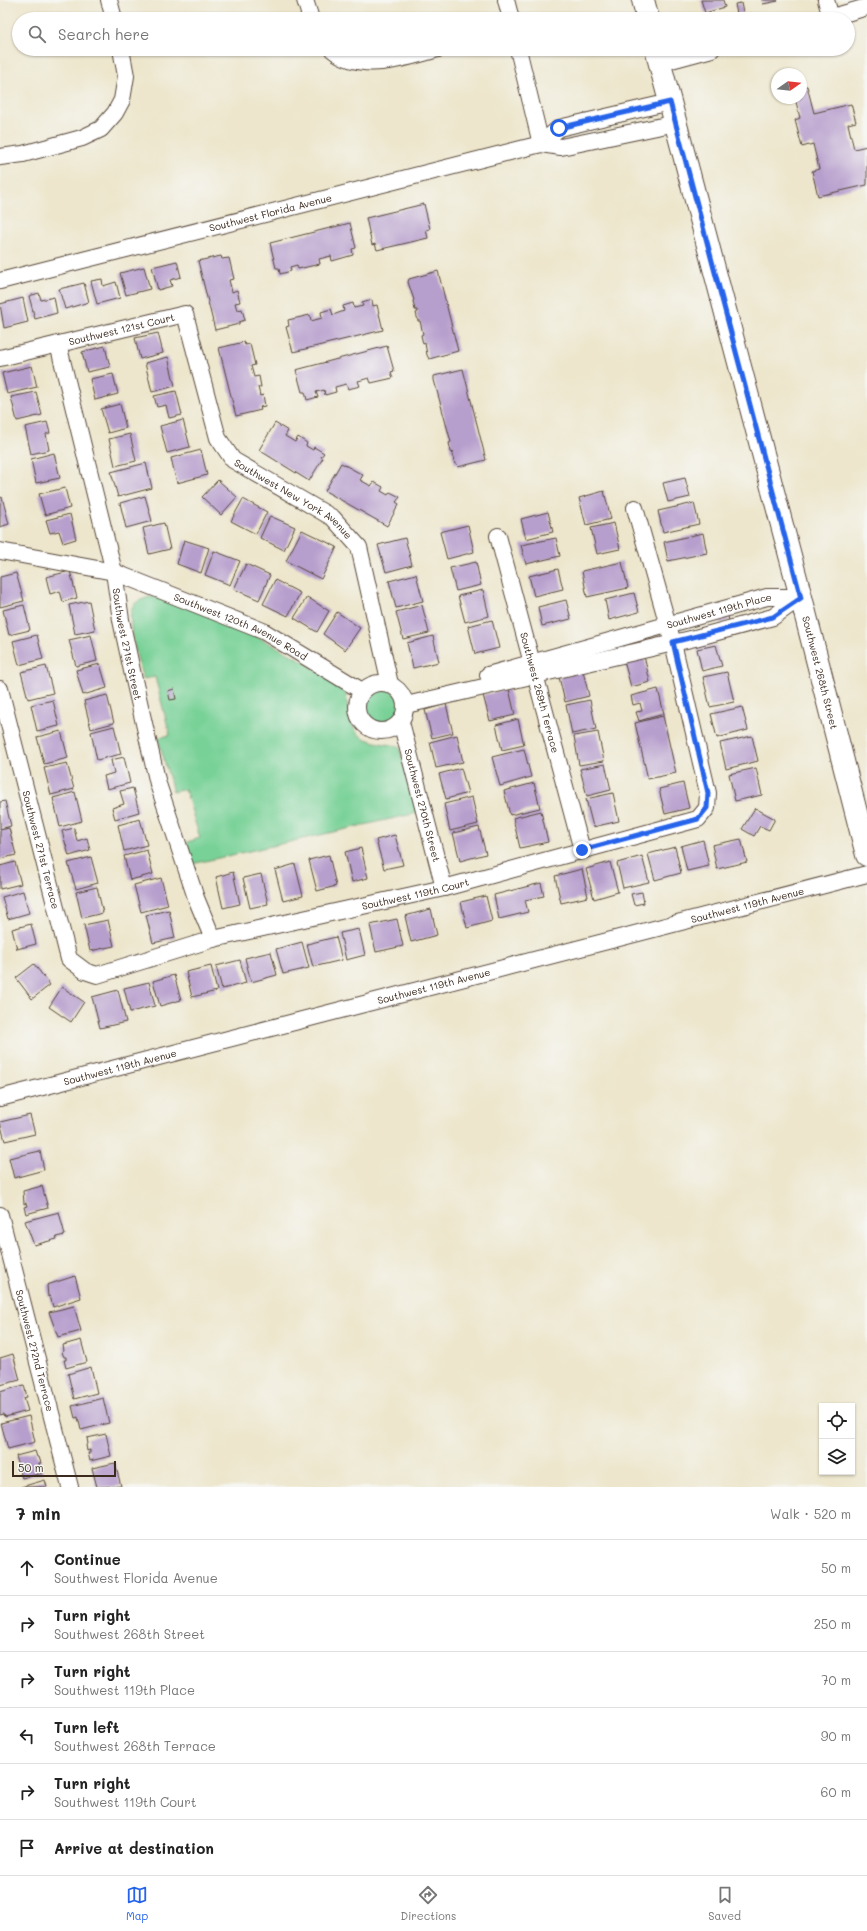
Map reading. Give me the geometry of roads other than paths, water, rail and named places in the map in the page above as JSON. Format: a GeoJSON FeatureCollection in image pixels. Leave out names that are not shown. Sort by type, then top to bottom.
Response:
{"type":"FeatureCollection","features":[{"type":"Feature","properties":{"kind":"main road"},"geometry":{"type":"LineString","coordinates":[[643,0],[646,12]]}},
{"type":"Feature","properties":{"kind":"main road","name":"Southwest 268th Street"},"geometry":{"type":"LineString","coordinates":[[658,56],[867,855]]}},
{"type":"Feature","properties":{"kind":"street"},"geometry":{"type":"LineString","coordinates":[[109,0],[112,12]]}},
{"type":"Feature","properties":{"kind":"street"},"geometry":{"type":"LineString","coordinates":[[305,0],[309,12]]}},
{"type":"Feature","properties":{"kind":"street"},"geometry":{"type":"LineString","coordinates":[[506,0],[509,12]]}},
{"type":"Feature","properties":{"kind":"street"},"geometry":{"type":"LineString","coordinates":[[826,0],[827,12]]}},
{"type":"Feature","properties":{"kind":"street"},"geometry":{"type":"LineString","coordinates":[[849,12],[867,7]]}},
{"type":"Feature","properties":{"kind":"street"},"geometry":{"type":"LineString","coordinates":[[0,157],[23,154],[82,138],[101,129],[115,113],[122,100],[126,76],[122,56]]}},
{"type":"Feature","properties":{"kind":"street"},"geometry":{"type":"LineString","coordinates":[[343,56],[366,63],[394,60],[410,56]]}},
{"type":"Feature","properties":{"kind":"street"},"geometry":{"type":"LineString","coordinates":[[520,56],[541,144]]}},
{"type":"Feature","properties":{"kind":"street","name":"Southwest Florida Avenue"},"geometry":{"type":"LineString","coordinates":[[541,144],[559,128],[670,102]]}},
{"type":"Feature","properties":{"kind":"street","name":"Southwest Florida Avenue"},"geometry":{"type":"LineString","coordinates":[[0,281],[541,144],[561,147],[676,124]]}},
{"type":"Feature","properties":{"kind":"street","name":"Southwest 121st Court"},"geometry":{"type":"LineString","coordinates":[[0,358],[185,314]]}},
{"type":"Feature","properties":{"kind":"street","name":"Southwest New York Avenue"},"geometry":{"type":"LineString","coordinates":[[185,314],[218,438],[233,460],[334,518],[359,547],[390,684]]}},
{"type":"Feature","properties":{"kind":"street","name":"Southwest 271st Street"},"geometry":{"type":"LineString","coordinates":[[58,344],[114,572],[121,620],[158,784],[196,898],[213,939]]}},
{"type":"Feature","properties":{"kind":"street"},"geometry":{"type":"LineString","coordinates":[[635,508],[673,642]]}},
{"type":"Feature","properties":{"kind":"street","name":"Southwest 269th Terrace"},"geometry":{"type":"LineString","coordinates":[[498,536],[582,850]]}},
{"type":"Feature","properties":{"kind":"street"},"geometry":{"type":"LineString","coordinates":[[0,551],[114,572]]}},
{"type":"Feature","properties":{"kind":"street","name":"Southwest 120th Avenue Road"},"geometry":{"type":"LineString","coordinates":[[114,572],[263,631],[362,690]]}},
{"type":"Feature","properties":{"kind":"street","name":"Southwest 119th Place"},"geometry":{"type":"LineString","coordinates":[[405,702],[533,668],[668,624],[767,597],[801,598]]}},
{"type":"Feature","properties":{"kind":"street","name":"Southwest 119th Place"},"geometry":{"type":"LineString","coordinates":[[533,668],[673,642],[773,617],[801,598]]}},
{"type":"Feature","properties":{"kind":"street","name":"Southwest 119th Court"},"geometry":{"type":"LineString","coordinates":[[117,969],[213,939],[444,888],[698,819],[707,808],[708,793],[673,642]]}},
{"type":"Feature","properties":{"kind":"street"},"geometry":{"type":"LineString","coordinates":[[375,683],[390,684],[401,692],[405,702],[404,717],[395,727],[380,731],[366,726],[360,720],[357,705],[358,697],[362,690],[375,683]]}},
{"type":"Feature","properties":{"kind":"street","name":"Southwest 271st Terrace"},"geometry":{"type":"LineString","coordinates":[[0,689],[69,959],[85,971],[97,975],[117,969]]}},
{"type":"Feature","properties":{"kind":"street","name":"Southwest 270th Street"},"geometry":{"type":"LineString","coordinates":[[400,722],[444,888]]}},
{"type":"Feature","properties":{"kind":"street","name":"Southwest 119th Avenue"},"geometry":{"type":"LineString","coordinates":[[0,1098],[867,874]]}},
{"type":"Feature","properties":{"kind":"street","name":"Southwest 272nd Terrace"},"geometry":{"type":"LineString","coordinates":[[0,1215],[70,1487]]}}]}
